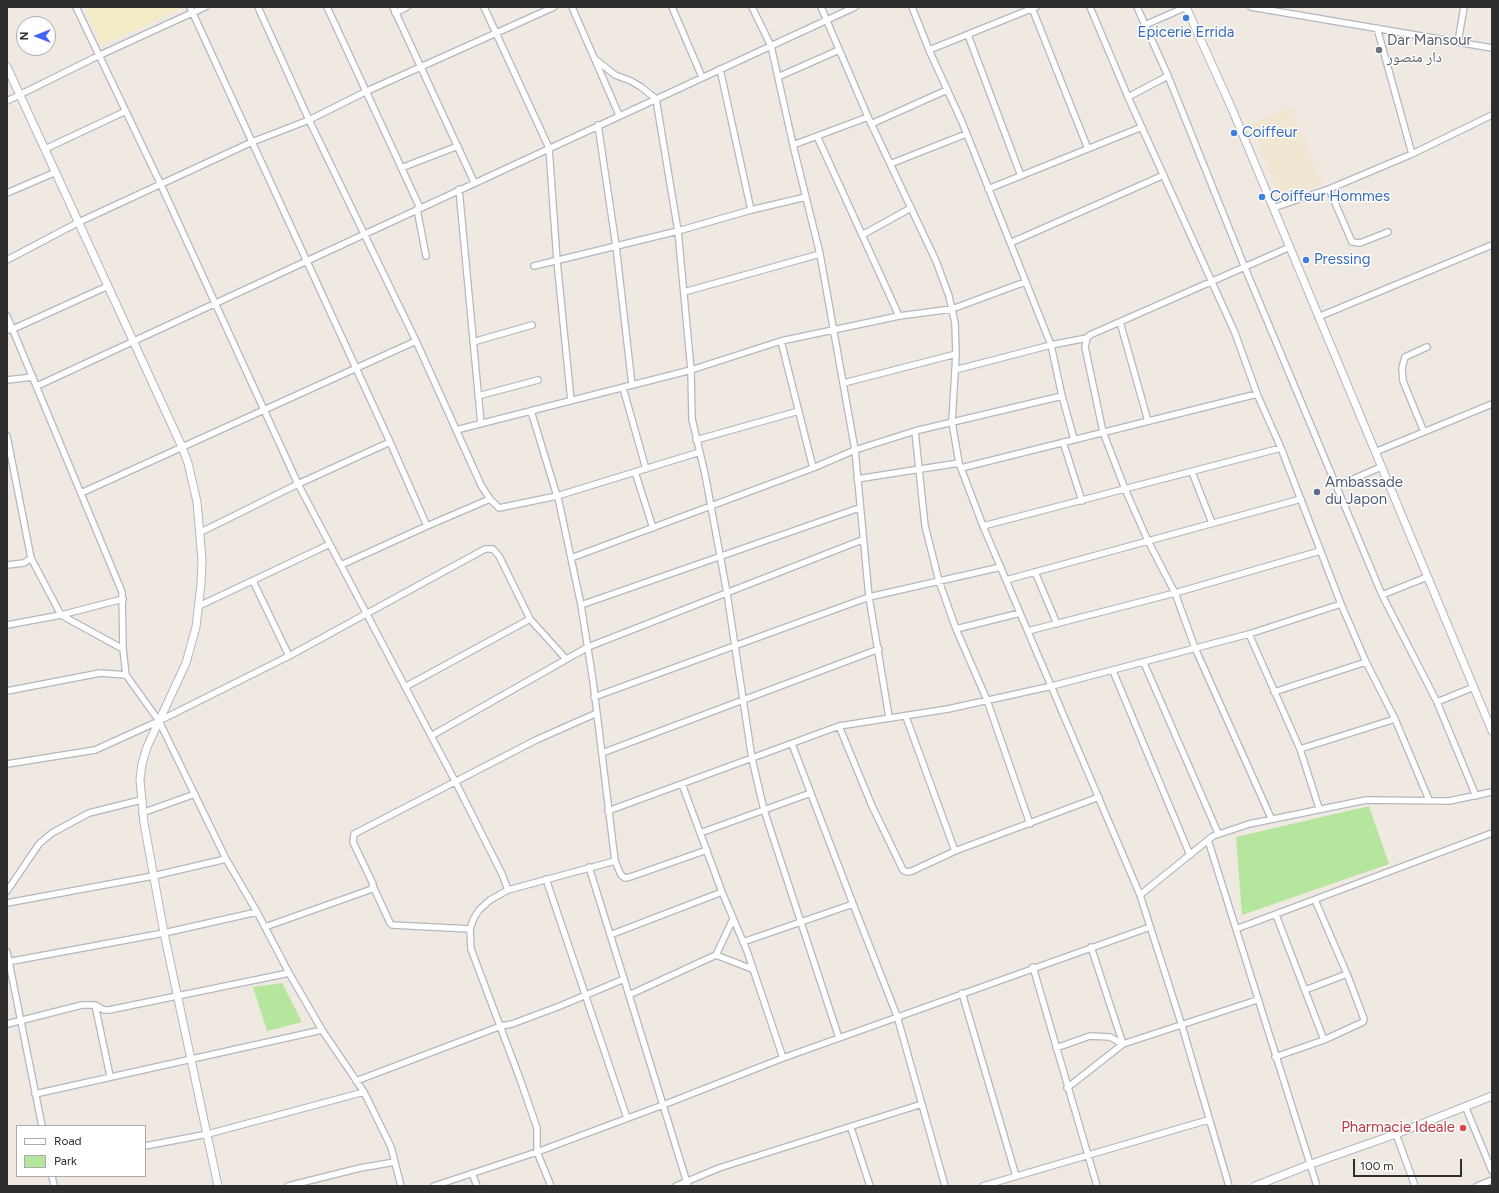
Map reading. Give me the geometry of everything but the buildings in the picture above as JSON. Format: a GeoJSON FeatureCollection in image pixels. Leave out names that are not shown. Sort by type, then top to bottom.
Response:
{"type":"FeatureCollection","features":[{"type":"Feature","properties":{"kind":"street"},"geometry":{"type":"LineString","coordinates":[[76,7],[216,302],[298,484],[455,781],[502,874],[508,890]]}},
{"type":"Feature","properties":{"kind":"street"},"geometry":{"type":"LineString","coordinates":[[7,101],[191,10],[205,7]]}},
{"type":"Feature","properties":{"kind":"street"},"geometry":{"type":"LineString","coordinates":[[258,7],[309,120],[416,341],[481,485],[490,499],[499,508],[505,508],[557,496],[700,452]]}},
{"type":"Feature","properties":{"kind":"street"},"geometry":{"type":"LineString","coordinates":[[327,7],[418,208],[426,256]]}},
{"type":"Feature","properties":{"kind":"street"},"geometry":{"type":"LineString","coordinates":[[407,7],[394,10],[474,182]]}},
{"type":"Feature","properties":{"kind":"street"},"geometry":{"type":"LineString","coordinates":[[484,7],[549,148],[557,261],[571,401]]}},
{"type":"Feature","properties":{"kind":"street"},"geometry":{"type":"LineString","coordinates":[[7,260],[79,222],[252,142],[309,120],[365,92],[554,7]]}},
{"type":"Feature","properties":{"kind":"street"},"geometry":{"type":"LineString","coordinates":[[572,7],[619,115]]}},
{"type":"Feature","properties":{"kind":"street"},"geometry":{"type":"LineString","coordinates":[[672,7],[702,77]]}},
{"type":"Feature","properties":{"kind":"street"},"geometry":{"type":"LineString","coordinates":[[752,7],[771,46],[793,145],[820,254],[855,450],[862,540],[869,597],[879,648],[889,717]]}},
{"type":"Feature","properties":{"kind":"street"},"geometry":{"type":"LineString","coordinates":[[821,7],[868,117],[936,261],[949,296],[955,323],[956,354],[952,422],[960,466],[1000,567],[1140,895],[1182,1026],[1228,1186]]}},
{"type":"Feature","properties":{"kind":"street"},"geometry":{"type":"LineString","coordinates":[[37,386],[474,182],[855,7]]}},
{"type":"Feature","properties":{"kind":"street"},"geometry":{"type":"LineString","coordinates":[[912,7],[929,50],[948,90],[1051,345],[1062,396],[1074,439]]}},
{"type":"Feature","properties":{"kind":"street"},"geometry":{"type":"LineString","coordinates":[[1090,7],[1128,97],[1235,333],[1257,394],[1281,448],[1341,604],[1366,662],[1395,719],[1429,800]]}},
{"type":"Feature","properties":{"kind":"street"},"geometry":{"type":"LineString","coordinates":[[1137,7],[1168,76],[1245,268],[1382,595],[1437,702],[1476,796]]}},
{"type":"Feature","properties":{"kind":"street"},"geometry":{"type":"LineString","coordinates":[[1145,25],[1186,7],[1290,247],[1492,731]]}},
{"type":"Feature","properties":{"kind":"street"},"geometry":{"type":"LineString","coordinates":[[1251,7],[1492,48]]}},
{"type":"Feature","properties":{"kind":"street"},"geometry":{"type":"LineString","coordinates":[[1458,42],[1464,7]]}},
{"type":"Feature","properties":{"kind":"street"},"geometry":{"type":"LineString","coordinates":[[929,50],[1034,8],[1088,149]]}},
{"type":"Feature","properties":{"kind":"street"},"geometry":{"type":"LineString","coordinates":[[191,10],[390,442],[426,526]]}},
{"type":"Feature","properties":{"kind":"street"},"geometry":{"type":"LineString","coordinates":[[1377,28],[1412,154]]}},
{"type":"Feature","properties":{"kind":"street"},"geometry":{"type":"LineString","coordinates":[[968,35],[1021,176]]}},
{"type":"Feature","properties":{"kind":"street"},"geometry":{"type":"LineString","coordinates":[[778,77],[840,50]]}},
{"type":"Feature","properties":{"kind":"street"},"geometry":{"type":"LineString","coordinates":[[595,59],[615,74],[636,84],[656,99],[678,231],[691,370],[692,419],[728,593],[745,700],[752,759],[764,810],[839,1038]]}},
{"type":"Feature","properties":{"kind":"street"},"geometry":{"type":"LineString","coordinates":[[7,67],[182,447],[193,482],[200,532],[202,560],[199,606],[186,663],[147,747],[142,764],[141,800],[142,813],[164,933],[192,1058],[218,1186]]}},
{"type":"Feature","properties":{"kind":"street"},"geometry":{"type":"LineString","coordinates":[[720,69],[751,210]]}},
{"type":"Feature","properties":{"kind":"street"},"geometry":{"type":"LineString","coordinates":[[1128,97],[1168,76]]}},
{"type":"Feature","properties":{"kind":"street"},"geometry":{"type":"LineString","coordinates":[[872,124],[948,90]]}},
{"type":"Feature","properties":{"kind":"street"},"geometry":{"type":"LineString","coordinates":[[45,149],[126,111]]}},
{"type":"Feature","properties":{"kind":"street"},"geometry":{"type":"LineString","coordinates":[[1273,208],[1329,189],[1412,154],[1492,115]]}},
{"type":"Feature","properties":{"kind":"street"},"geometry":{"type":"LineString","coordinates":[[793,145],[868,117]]}},
{"type":"Feature","properties":{"kind":"street"},"geometry":{"type":"LineString","coordinates":[[598,125],[616,246],[632,385]]}},
{"type":"Feature","properties":{"kind":"street"},"geometry":{"type":"LineString","coordinates":[[988,189],[1142,127]]}},
{"type":"Feature","properties":{"kind":"street"},"geometry":{"type":"LineString","coordinates":[[890,164],[966,134]]}},
{"type":"Feature","properties":{"kind":"street"},"geometry":{"type":"LineString","coordinates":[[818,136],[898,316]]}},
{"type":"Feature","properties":{"kind":"street"},"geometry":{"type":"LineString","coordinates":[[401,168],[458,146]]}},
{"type":"Feature","properties":{"kind":"street"},"geometry":{"type":"LineString","coordinates":[[7,193],[56,172]]}},
{"type":"Feature","properties":{"kind":"street"},"geometry":{"type":"LineString","coordinates":[[1010,243],[1164,175]]}},
{"type":"Feature","properties":{"kind":"street"},"geometry":{"type":"LineString","coordinates":[[459,189],[481,424]]}},
{"type":"Feature","properties":{"kind":"street"},"geometry":{"type":"LineString","coordinates":[[1329,189],[1352,242],[1360,243],[1388,232]]}},
{"type":"Feature","properties":{"kind":"street"},"geometry":{"type":"LineString","coordinates":[[534,266],[678,231],[751,210],[806,197]]}},
{"type":"Feature","properties":{"kind":"street"},"geometry":{"type":"LineString","coordinates":[[862,235],[911,208]]}},
{"type":"Feature","properties":{"kind":"street"},"geometry":{"type":"LineString","coordinates":[[1318,317],[1492,244]]}},
{"type":"Feature","properties":{"kind":"street"},"geometry":{"type":"LineString","coordinates":[[955,370],[1051,345],[1087,338],[1290,247]]}},
{"type":"Feature","properties":{"kind":"street"},"geometry":{"type":"LineString","coordinates":[[684,292],[820,254]]}},
{"type":"Feature","properties":{"kind":"street"},"geometry":{"type":"LineString","coordinates":[[456,430],[691,370],[781,341],[834,328],[898,316],[952,309],[1025,282]]}},
{"type":"Feature","properties":{"kind":"street"},"geometry":{"type":"LineString","coordinates":[[10,330],[108,286]]}},
{"type":"Feature","properties":{"kind":"street"},"geometry":{"type":"LineString","coordinates":[[7,316],[10,330],[37,386],[118,580],[123,598],[123,648],[126,675],[159,721],[226,859],[257,912],[289,973],[322,1030],[364,1092],[391,1146],[402,1186]]}},
{"type":"Feature","properties":{"kind":"street"},"geometry":{"type":"LineString","coordinates":[[1120,322],[1148,421]]}},
{"type":"Feature","properties":{"kind":"street"},"geometry":{"type":"LineString","coordinates":[[473,342],[532,325]]}},
{"type":"Feature","properties":{"kind":"street"},"geometry":{"type":"LineString","coordinates":[[1087,338],[1085,347],[1103,432],[1125,489],[1148,541],[1175,593],[1195,648],[1271,818]]}},
{"type":"Feature","properties":{"kind":"street"},"geometry":{"type":"LineString","coordinates":[[82,493],[416,341]]}},
{"type":"Feature","properties":{"kind":"street"},"geometry":{"type":"LineString","coordinates":[[781,341],[813,468]]}},
{"type":"Feature","properties":{"kind":"street"},"geometry":{"type":"LineString","coordinates":[[1424,432],[1403,381],[1402,368],[1404,357],[1427,347]]}},
{"type":"Feature","properties":{"kind":"street"},"geometry":{"type":"LineString","coordinates":[[844,383],[956,354]]}},
{"type":"Feature","properties":{"kind":"street"},"geometry":{"type":"LineString","coordinates":[[7,380],[33,377]]}},
{"type":"Feature","properties":{"kind":"street"},"geometry":{"type":"LineString","coordinates":[[478,396],[538,380]]}},
{"type":"Feature","properties":{"kind":"street"},"geometry":{"type":"LineString","coordinates":[[623,388],[646,469]]}},
{"type":"Feature","properties":{"kind":"street"},"geometry":{"type":"LineString","coordinates":[[857,479],[920,469],[960,466],[1257,394]]}},
{"type":"Feature","properties":{"kind":"street"},"geometry":{"type":"LineString","coordinates":[[571,558],[813,468],[855,450],[915,431],[1062,396]]}},
{"type":"Feature","properties":{"kind":"street"},"geometry":{"type":"LineString","coordinates":[[1375,452],[1492,404]]}},
{"type":"Feature","properties":{"kind":"street"},"geometry":{"type":"LineString","coordinates":[[531,411],[557,496],[581,605],[597,713],[615,861],[621,875],[625,878],[707,850]]}},
{"type":"Feature","properties":{"kind":"street"},"geometry":{"type":"LineString","coordinates":[[696,440],[799,411]]}},
{"type":"Feature","properties":{"kind":"street"},"geometry":{"type":"LineString","coordinates":[[915,431],[920,469],[924,526],[939,581],[956,629],[987,700],[1030,824]]}},
{"type":"Feature","properties":{"kind":"street"},"geometry":{"type":"LineString","coordinates":[[7,436],[31,558],[61,615],[123,648]]}},
{"type":"Feature","properties":{"kind":"street"},"geometry":{"type":"LineString","coordinates":[[200,532],[298,484],[390,442]]}},
{"type":"Feature","properties":{"kind":"street"},"geometry":{"type":"LineString","coordinates":[[1063,442],[1082,500]]}},
{"type":"Feature","properties":{"kind":"street"},"geometry":{"type":"LineString","coordinates":[[983,526],[1281,448]]}},
{"type":"Feature","properties":{"kind":"street"},"geometry":{"type":"LineString","coordinates":[[1337,486],[1381,467]]}},
{"type":"Feature","properties":{"kind":"street"},"geometry":{"type":"LineString","coordinates":[[635,472],[653,528]]}},
{"type":"Feature","properties":{"kind":"street"},"geometry":{"type":"LineString","coordinates":[[1192,472],[1212,523]]}},
{"type":"Feature","properties":{"kind":"street"},"geometry":{"type":"LineString","coordinates":[[341,565],[426,526],[490,499]]}},
{"type":"Feature","properties":{"kind":"street"},"geometry":{"type":"LineString","coordinates":[[1006,580],[1301,499]]}},
{"type":"Feature","properties":{"kind":"street"},"geometry":{"type":"LineString","coordinates":[[581,605],[859,508]]}},
{"type":"Feature","properties":{"kind":"street"},"geometry":{"type":"LineString","coordinates":[[430,736],[588,647],[862,540]]}},
{"type":"Feature","properties":{"kind":"street"},"geometry":{"type":"LineString","coordinates":[[199,606],[330,544]]}},
{"type":"Feature","properties":{"kind":"street"},"geometry":{"type":"LineString","coordinates":[[7,764],[95,750],[159,721],[289,656],[367,615],[485,549],[493,549],[499,556],[530,619],[566,660]]}},
{"type":"Feature","properties":{"kind":"street"},"geometry":{"type":"LineString","coordinates":[[1028,631],[1175,593],[1320,552]]}},
{"type":"Feature","properties":{"kind":"street"},"geometry":{"type":"LineString","coordinates":[[7,565],[24,562],[31,558]]}},
{"type":"Feature","properties":{"kind":"street"},"geometry":{"type":"LineString","coordinates":[[594,697],[735,644],[869,597],[1000,567]]}},
{"type":"Feature","properties":{"kind":"street"},"geometry":{"type":"LineString","coordinates":[[1035,572],[1057,624]]}},
{"type":"Feature","properties":{"kind":"street"},"geometry":{"type":"LineString","coordinates":[[1382,595],[1427,577]]}},
{"type":"Feature","properties":{"kind":"street"},"geometry":{"type":"LineString","coordinates":[[253,581],[289,656]]}},
{"type":"Feature","properties":{"kind":"street"},"geometry":{"type":"LineString","coordinates":[[7,625],[61,615],[123,598]]}},
{"type":"Feature","properties":{"kind":"street"},"geometry":{"type":"LineString","coordinates":[[608,811],[839,726],[889,717],[906,717],[1052,686],[1144,663],[1248,634],[1341,604]]}},
{"type":"Feature","properties":{"kind":"street"},"geometry":{"type":"LineString","coordinates":[[956,629],[1020,612]]}},
{"type":"Feature","properties":{"kind":"street"},"geometry":{"type":"LineString","coordinates":[[405,687],[530,619]]}},
{"type":"Feature","properties":{"kind":"street"},"geometry":{"type":"LineString","coordinates":[[1248,634],[1300,749],[1319,808]]}},
{"type":"Feature","properties":{"kind":"street"},"geometry":{"type":"LineString","coordinates":[[602,753],[879,648]]}},
{"type":"Feature","properties":{"kind":"street"},"geometry":{"type":"LineString","coordinates":[[1274,692],[1366,662]]}},
{"type":"Feature","properties":{"kind":"street"},"geometry":{"type":"LineString","coordinates":[[1144,663],[1218,833]]}},
{"type":"Feature","properties":{"kind":"street"},"geometry":{"type":"LineString","coordinates":[[1112,671],[1190,855]]}},
{"type":"Feature","properties":{"kind":"street"},"geometry":{"type":"LineString","coordinates":[[7,691],[100,673],[126,675]]}},
{"type":"Feature","properties":{"kind":"street"},"geometry":{"type":"LineString","coordinates":[[1437,702],[1474,687]]}},
{"type":"Feature","properties":{"kind":"street"},"geometry":{"type":"LineString","coordinates":[[470,929],[392,925],[353,842],[354,834],[536,740],[597,713]]}},
{"type":"Feature","properties":{"kind":"street"},"geometry":{"type":"LineString","coordinates":[[906,717],[955,851]]}},
{"type":"Feature","properties":{"kind":"street"},"geometry":{"type":"LineString","coordinates":[[1300,749],[1395,719]]}},
{"type":"Feature","properties":{"kind":"street"},"geometry":{"type":"LineString","coordinates":[[839,726],[872,806],[903,870],[907,872],[955,851],[1099,797]]}},
{"type":"Feature","properties":{"kind":"street"},"geometry":{"type":"LineString","coordinates":[[792,744],[897,1016],[945,1186]]}},
{"type":"Feature","properties":{"kind":"street"},"geometry":{"type":"LineString","coordinates":[[682,784],[722,892],[743,942],[783,1058]]}},
{"type":"Feature","properties":{"kind":"street"},"geometry":{"type":"LineString","coordinates":[[1140,895],[1218,833],[1271,818],[1366,800],[1454,801],[1492,792]]}},
{"type":"Feature","properties":{"kind":"street"},"geometry":{"type":"LineString","coordinates":[[700,833],[811,793]]}},
{"type":"Feature","properties":{"kind":"street"},"geometry":{"type":"LineString","coordinates":[[142,813],[195,794]]}},
{"type":"Feature","properties":{"kind":"street"},"geometry":{"type":"LineString","coordinates":[[7,891],[38,844],[52,833],[89,813],[141,800]]}},
{"type":"Feature","properties":{"kind":"street"},"geometry":{"type":"LineString","coordinates":[[1236,929],[1492,833]]}},
{"type":"Feature","properties":{"kind":"street"},"geometry":{"type":"LineString","coordinates":[[1208,840],[1257,1000],[1317,1186]]}},
{"type":"Feature","properties":{"kind":"street"},"geometry":{"type":"LineString","coordinates":[[7,903],[153,876],[226,859]]}},
{"type":"Feature","properties":{"kind":"street"},"geometry":{"type":"LineString","coordinates":[[551,1186],[537,1152],[537,1128],[501,1026],[471,949],[470,929],[479,910],[490,900],[508,890],[615,861]]}},
{"type":"Feature","properties":{"kind":"street"},"geometry":{"type":"LineString","coordinates":[[589,867],[687,1184]]}},
{"type":"Feature","properties":{"kind":"street"},"geometry":{"type":"LineString","coordinates":[[546,879],[627,1118]]}},
{"type":"Feature","properties":{"kind":"street"},"geometry":{"type":"LineString","coordinates":[[265,927],[372,889],[373,886]]}},
{"type":"Feature","properties":{"kind":"street"},"geometry":{"type":"LineString","coordinates":[[610,935],[722,892]]}},
{"type":"Feature","properties":{"kind":"street"},"geometry":{"type":"LineString","coordinates":[[1275,1057],[1324,1040],[1363,1022],[1364,1020],[1347,974],[1315,900]]}},
{"type":"Feature","properties":{"kind":"street"},"geometry":{"type":"LineString","coordinates":[[743,942],[853,904]]}},
{"type":"Feature","properties":{"kind":"street"},"geometry":{"type":"LineString","coordinates":[[8,962],[164,933],[257,912]]}},
{"type":"Feature","properties":{"kind":"street"},"geometry":{"type":"LineString","coordinates":[[1276,915],[1324,1040]]}},
{"type":"Feature","properties":{"kind":"street"},"geometry":{"type":"LineString","coordinates":[[629,995],[716,955],[733,919]]}},
{"type":"Feature","properties":{"kind":"street"},"geometry":{"type":"LineString","coordinates":[[434,1186],[537,1152],[897,1016],[1150,927]]}},
{"type":"Feature","properties":{"kind":"street"},"geometry":{"type":"LineString","coordinates":[[1091,947],[1123,1044]]}},
{"type":"Feature","properties":{"kind":"street"},"geometry":{"type":"LineString","coordinates":[[7,952],[42,1125]]}},
{"type":"Feature","properties":{"kind":"street"},"geometry":{"type":"LineString","coordinates":[[716,955],[752,969]]}},
{"type":"Feature","properties":{"kind":"street"},"geometry":{"type":"LineString","coordinates":[[1033,967],[1067,1088],[1097,1186]]}},
{"type":"Feature","properties":{"kind":"street"},"geometry":{"type":"LineString","coordinates":[[7,1024],[82,1005],[95,1005],[104,1010],[109,1010],[289,973]]}},
{"type":"Feature","properties":{"kind":"street"},"geometry":{"type":"LineString","coordinates":[[1305,990],[1347,974]]}},
{"type":"Feature","properties":{"kind":"street"},"geometry":{"type":"LineString","coordinates":[[356,1081],[501,1026],[526,1019],[624,979]]}},
{"type":"Feature","properties":{"kind":"street"},"geometry":{"type":"LineString","coordinates":[[962,993],[1016,1176]]}},
{"type":"Feature","properties":{"kind":"street"},"geometry":{"type":"LineString","coordinates":[[1067,1088],[1123,1044],[1182,1026],[1257,1000]]}},
{"type":"Feature","properties":{"kind":"street"},"geometry":{"type":"LineString","coordinates":[[95,1005],[110,1076]]}},
{"type":"Feature","properties":{"kind":"street"},"geometry":{"type":"LineString","coordinates":[[35,1094],[110,1076],[322,1030]]}},
{"type":"Feature","properties":{"kind":"street"},"geometry":{"type":"LineString","coordinates":[[1056,1048],[1090,1036],[1110,1037],[1123,1044]]}},
{"type":"Feature","properties":{"kind":"street"},"geometry":{"type":"LineString","coordinates":[[146,1146],[208,1134],[364,1092]]}},
{"type":"Feature","properties":{"kind":"street"},"geometry":{"type":"LineString","coordinates":[[1255,1186],[1311,1164],[1396,1134],[1492,1096]]}},
{"type":"Feature","properties":{"kind":"street"},"geometry":{"type":"LineString","coordinates":[[676,1186],[687,1184],[719,1168],[851,1128],[922,1104]]}},
{"type":"Feature","properties":{"kind":"street"},"geometry":{"type":"LineString","coordinates":[[1465,1106],[1492,1171]]}},
{"type":"Feature","properties":{"kind":"street"},"geometry":{"type":"LineString","coordinates":[[983,1186],[1208,1120]]}},
{"type":"Feature","properties":{"kind":"street"},"geometry":{"type":"LineString","coordinates":[[851,1128],[870,1186]]}},
{"type":"Feature","properties":{"kind":"street"},"geometry":{"type":"LineString","coordinates":[[1396,1134],[1415,1186]]}},
{"type":"Feature","properties":{"kind":"street"},"geometry":{"type":"LineString","coordinates":[[288,1186],[303,1184],[360,1168],[395,1162]]}},
{"type":"Feature","properties":{"kind":"street"},"geometry":{"type":"LineString","coordinates":[[472,1173],[476,1186]]}},
{"type":"Feature","properties":{"kind":"street"},"geometry":{"type":"LineString","coordinates":[[1477,1186],[1492,1180]]}},
{"type":"Feature","properties":{"kind":"shaded area"},"geometry":{"type":"Polygon","coordinates":[[[1291,107],[1322,184],[1281,200],[1251,124],[1291,107]]]}},
{"type":"Feature","properties":{"kind":"green space"},"geometry":{"type":"Polygon","coordinates":[[[1369,806],[1389,864],[1242,915],[1236,837],[1369,806]]]}},
{"type":"Feature","properties":{"kind":"green space"},"geometry":{"type":"Polygon","coordinates":[[[282,983],[302,1022],[267,1031],[253,987],[282,983]]]}},
{"type":"Feature","properties":{"kind":"sand"},"geometry":{"type":"Polygon","coordinates":[[[85,7],[179,7],[180,9],[102,45],[85,7]]]}},
{"type":"Feature","properties":{"kind":"place","name":"Epicerie Errida"},"geometry":{"type":"Point","coordinates":[1186,18]}},
{"type":"Feature","properties":{"kind":"place","name":"Dar Mansour دار منصور"},"geometry":{"type":"Point","coordinates":[1379,50]}},
{"type":"Feature","properties":{"kind":"place","name":"Coiffeur"},"geometry":{"type":"Point","coordinates":[1234,133]}},
{"type":"Feature","properties":{"kind":"place","name":"Coiffeur Hommes"},"geometry":{"type":"Point","coordinates":[1262,197]}},
{"type":"Feature","properties":{"kind":"place","name":"Pressing"},"geometry":{"type":"Point","coordinates":[1306,260]}},
{"type":"Feature","properties":{"kind":"place","name":"Ambassade du Japon"},"geometry":{"type":"Point","coordinates":[1317,492]}},
{"type":"Feature","properties":{"kind":"place","name":"Pharmacie Ideale"},"geometry":{"type":"Point","coordinates":[1463,1128]}}]}
